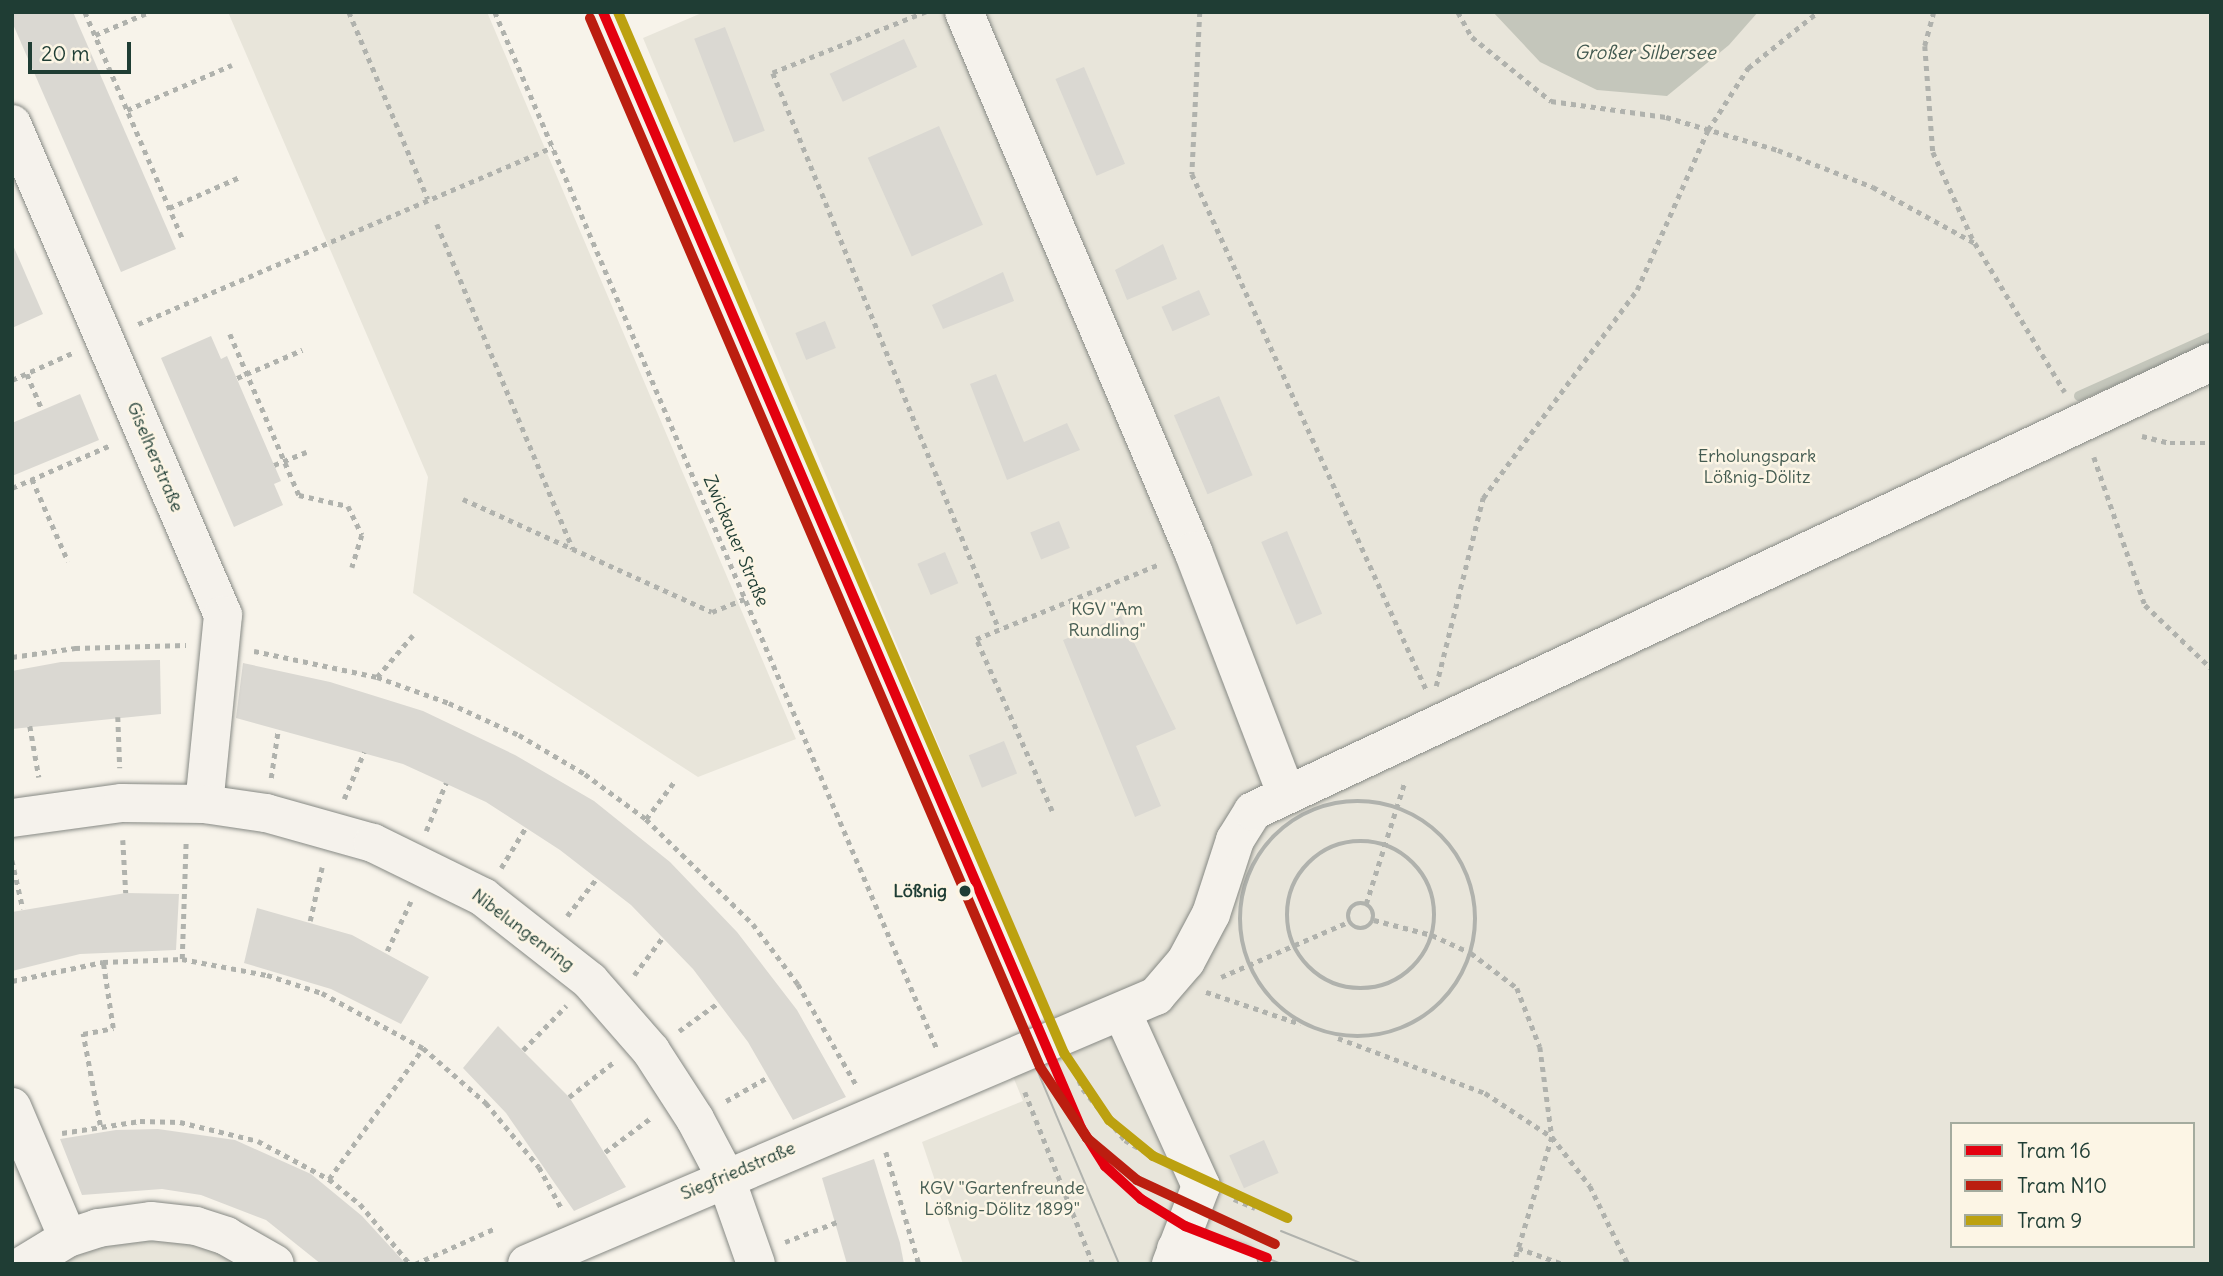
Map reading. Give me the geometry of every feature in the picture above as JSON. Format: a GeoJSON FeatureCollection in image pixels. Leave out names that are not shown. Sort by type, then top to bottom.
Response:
{"type":"FeatureCollection","features":[{"type":"Feature","properties":{"kind":"street"},"geometry":{"type":"LineString","coordinates":[[964,12],[1193,551],[1286,793]]}},
{"type":"Feature","properties":{"kind":"street","name":"Giselherstraße"},"geometry":{"type":"LineString","coordinates":[[12,124],[223,615],[196,804]]}},
{"type":"Feature","properties":{"kind":"street","name":"Siegfriedstraße"},"geometry":{"type":"LineString","coordinates":[[527,1264],[725,1176],[1156,996],[1186,961],[1211,914],[1235,841],[1253,811],[1286,793],[1391,748],[2211,362]]}},
{"type":"Feature","properties":{"kind":"street","name":"Nibelungenring"},"geometry":{"type":"LineString","coordinates":[[28,815],[122,803],[196,804],[265,813],[331,829],[421,863],[483,897],[546,943],[601,993],[647,1045],[688,1107],[725,1176],[754,1259]]}},
{"type":"Feature","properties":{"kind":"street"},"geometry":{"type":"LineString","coordinates":[[1122,1012],[1201,1186],[1173,1256],[1238,1264]]}},
{"type":"Feature","properties":{"kind":"street"},"geometry":{"type":"LineString","coordinates":[[12,1107],[68,1238]]}},
{"type":"Feature","properties":{"kind":"street"},"geometry":{"type":"LineString","coordinates":[[25,1264],[68,1238],[129,1222],[174,1223],[226,1236],[275,1264]]}},
{"type":"Feature","properties":{"kind":"path"},"geometry":{"type":"LineString","coordinates":[[85,12],[183,240]]}},
{"type":"Feature","properties":{"kind":"path"},"geometry":{"type":"LineString","coordinates":[[95,35],[149,12]]}},
{"type":"Feature","properties":{"kind":"path"},"geometry":{"type":"LineString","coordinates":[[349,12],[428,199]]}},
{"type":"Feature","properties":{"kind":"path","name":"Zwickauer Straße"},"geometry":{"type":"LineString","coordinates":[[495,12],[951,1080]]}},
{"type":"Feature","properties":{"kind":"path"},"geometry":{"type":"LineString","coordinates":[[926,12],[773,73],[999,629]]}},
{"type":"Feature","properties":{"kind":"path"},"geometry":{"type":"LineString","coordinates":[[1200,12],[1192,174],[1432,701],[1483,498],[1637,290],[1708,130],[1748,68],[1818,12]]}},
{"type":"Feature","properties":{"kind":"path"},"geometry":{"type":"LineString","coordinates":[[1458,12],[1472,37],[1551,101],[1666,117],[1708,130],[1873,187],[1975,243]]}},
{"type":"Feature","properties":{"kind":"path"},"geometry":{"type":"LineString","coordinates":[[1934,12],[1925,46],[1933,152],[1975,243],[2082,421],[2145,605],[2211,668]]}},
{"type":"Feature","properties":{"kind":"path"},"geometry":{"type":"LineString","coordinates":[[127,110],[232,65]]}},
{"type":"Feature","properties":{"kind":"path"},"geometry":{"type":"LineString","coordinates":[[12,380],[552,146]]}},
{"type":"Feature","properties":{"kind":"path"},"geometry":{"type":"LineString","coordinates":[[169,208],[240,177]]}},
{"type":"Feature","properties":{"kind":"path"},"geometry":{"type":"LineString","coordinates":[[437,224],[573,549]]}},
{"type":"Feature","properties":{"kind":"path"},"geometry":{"type":"LineString","coordinates":[[230,334],[299,495],[348,506],[362,535],[352,568]]}},
{"type":"Feature","properties":{"kind":"path"},"geometry":{"type":"LineString","coordinates":[[237,379],[302,350]]}},
{"type":"Feature","properties":{"kind":"path"},"geometry":{"type":"LineString","coordinates":[[27,374],[42,410]]}},
{"type":"Feature","properties":{"kind":"path"},"geometry":{"type":"LineString","coordinates":[[2082,421],[2170,443],[2211,443]]}},
{"type":"Feature","properties":{"kind":"path"},"geometry":{"type":"LineString","coordinates":[[12,488],[144,430]]}},
{"type":"Feature","properties":{"kind":"path"},"geometry":{"type":"LineString","coordinates":[[274,465],[306,452]]}},
{"type":"Feature","properties":{"kind":"path"},"geometry":{"type":"LineString","coordinates":[[32,479],[68,561]]}},
{"type":"Feature","properties":{"kind":"path"},"geometry":{"type":"LineString","coordinates":[[463,499],[712,612],[746,599]]}},
{"type":"Feature","properties":{"kind":"path"},"geometry":{"type":"LineString","coordinates":[[1052,811],[976,639],[1193,551]]}},
{"type":"Feature","properties":{"kind":"path"},"geometry":{"type":"LineString","coordinates":[[377,677],[413,635]]}},
{"type":"Feature","properties":{"kind":"path"},"geometry":{"type":"LineString","coordinates":[[12,657],[148,644],[220,647],[325,663],[377,677],[449,703],[519,735],[585,774],[646,819],[753,924],[805,995],[871,1115],[891,1166],[919,1264]]}},
{"type":"Feature","properties":{"kind":"path"},"geometry":{"type":"LineString","coordinates":[[118,717],[126,893]]}},
{"type":"Feature","properties":{"kind":"path"},"geometry":{"type":"LineString","coordinates":[[28,815],[30,726]]}},
{"type":"Feature","properties":{"kind":"path"},"geometry":{"type":"LineString","coordinates":[[265,813],[278,730]]}},
{"type":"Feature","properties":{"kind":"path"},"geometry":{"type":"LineString","coordinates":[[310,921],[331,829],[364,752]]}},
{"type":"Feature","properties":{"kind":"path"},"geometry":{"type":"LineString","coordinates":[[646,819],[674,782]]}},
{"type":"Feature","properties":{"kind":"path"},"geometry":{"type":"LineString","coordinates":[[387,951],[421,863],[446,783]]}},
{"type":"Feature","properties":{"kind":"path"},"geometry":{"type":"LineString","coordinates":[[1192,988],[1305,1025],[1344,1037],[1385,1034],[1423,1018],[1452,989],[1471,953],[1476,912],[1466,872],[1450,844],[1426,822],[1398,808],[1359,800],[1320,806],[1286,825],[1259,853],[1243,889],[1239,928],[1248,966],[1271,1001],[1305,1025],[1485,1093],[1552,1137],[1590,1186],[1628,1264]]}},
{"type":"Feature","properties":{"kind":"path"},"geometry":{"type":"LineString","coordinates":[[181,959],[196,804]]}},
{"type":"Feature","properties":{"kind":"path"},"geometry":{"type":"LineString","coordinates":[[1398,808],[1366,904],[1374,920],[1432,935],[1471,953],[1517,988],[1540,1047],[1552,1137],[1514,1264]]}},
{"type":"Feature","properties":{"kind":"path"},"geometry":{"type":"LineString","coordinates":[[483,897],[526,827]]}},
{"type":"Feature","properties":{"kind":"path"},"geometry":{"type":"LineString","coordinates":[[1362,841],[1387,845],[1406,856],[1426,882],[1435,913],[1432,935],[1421,959],[1403,976],[1379,987],[1353,989],[1329,982],[1308,967],[1293,947],[1287,923],[1288,898],[1298,875],[1315,856],[1337,845],[1362,841]]}},
{"type":"Feature","properties":{"kind":"path"},"geometry":{"type":"LineString","coordinates":[[12,860],[23,909]]}},
{"type":"Feature","properties":{"kind":"path"},"geometry":{"type":"LineString","coordinates":[[546,943],[597,878]]}},
{"type":"Feature","properties":{"kind":"path"},"geometry":{"type":"LineString","coordinates":[[1348,922],[1349,908],[1366,904]]}},
{"type":"Feature","properties":{"kind":"path"},"geometry":{"type":"LineString","coordinates":[[1248,966],[1348,922],[1364,929],[1374,920]]}},
{"type":"Feature","properties":{"kind":"path"},"geometry":{"type":"LineString","coordinates":[[523,1051],[601,993],[663,937]]}},
{"type":"Feature","properties":{"kind":"path"},"geometry":{"type":"LineString","coordinates":[[12,981],[103,962],[181,959],[267,975],[322,993],[423,1048],[486,1103],[530,1157],[580,1241]]}},
{"type":"Feature","properties":{"kind":"path"},"geometry":{"type":"LineString","coordinates":[[100,1125],[83,1034],[113,1028],[103,962]]}},
{"type":"Feature","properties":{"kind":"path"},"geometry":{"type":"LineString","coordinates":[[569,1097],[647,1045],[718,1003]]}},
{"type":"Feature","properties":{"kind":"path"},"geometry":{"type":"LineString","coordinates":[[1060,1038],[1083,1089],[1125,1140],[1201,1186]]}},
{"type":"Feature","properties":{"kind":"path"},"geometry":{"type":"LineString","coordinates":[[329,1178],[423,1048]]}},
{"type":"Feature","properties":{"kind":"path"},"geometry":{"type":"LineString","coordinates":[[1011,1057],[1093,1264]]}},
{"type":"Feature","properties":{"kind":"path"},"geometry":{"type":"LineString","coordinates":[[605,1152],[688,1107],[768,1077]]}},
{"type":"Feature","properties":{"kind":"path"},"geometry":{"type":"LineString","coordinates":[[29,1145],[100,1125],[140,1121],[220,1129],[270,1146],[329,1178],[360,1204],[412,1264],[495,1228]]}},
{"type":"Feature","properties":{"kind":"path"},"geometry":{"type":"LineString","coordinates":[[754,1259],[837,1222]]}},
{"type":"Feature","properties":{"kind":"path"},"geometry":{"type":"LineString","coordinates":[[1518,1248],[1563,1264]]}},
{"type":"Feature","properties":{"kind":"green space"},"geometry":{"type":"Polygon","coordinates":[[[228,12],[487,12],[796,739],[698,777],[413,593],[428,477],[228,12]]]}},
{"type":"Feature","properties":{"kind":"green space","name":"Erholungspark Lößnig-Dölitz"},"geometry":{"type":"Polygon","coordinates":[[[704,12],[2211,12],[2211,1264],[963,1264],[922,1142],[1023,1101],[1006,1059],[1044,1044],[1052,1016],[643,38],[704,12]]]}},
{"type":"Feature","properties":{"kind":"green space"},"geometry":{"type":"Polygon","coordinates":[[[173,1237],[250,1264],[50,1264],[94,1244],[173,1237]]]}},
{"type":"Feature","properties":{"kind":"water","name":"Großer Silbersee"},"geometry":{"type":"Polygon","coordinates":[[[1493,12],[1758,12],[1729,45],[1667,96],[1597,90],[1540,62],[1493,12]]]}},
{"type":"Feature","properties":{"kind":"building"},"geometry":{"type":"Polygon","coordinates":[[[12,12],[73,12],[176,249],[121,272],[12,22],[12,12]]]}},
{"type":"Feature","properties":{"kind":"building"},"geometry":{"type":"Polygon","coordinates":[[[725,27],[765,131],[734,142],[694,39],[725,27]]]}},
{"type":"Feature","properties":{"kind":"building"},"geometry":{"type":"Polygon","coordinates":[[[904,39],[917,67],[843,102],[830,74],[904,39]]]}},
{"type":"Feature","properties":{"kind":"building"},"geometry":{"type":"Polygon","coordinates":[[[1084,67],[1125,164],[1096,176],[1055,79],[1084,67]]]}},
{"type":"Feature","properties":{"kind":"building"},"geometry":{"type":"Polygon","coordinates":[[[939,126],[983,225],[912,256],[868,158],[939,126]]]}},
{"type":"Feature","properties":{"kind":"building"},"geometry":{"type":"Polygon","coordinates":[[[12,243],[43,314],[12,328],[12,243]]]}},
{"type":"Feature","properties":{"kind":"building"},"geometry":{"type":"Polygon","coordinates":[[[1163,244],[1177,279],[1127,300],[1115,270],[1163,244]]]}},
{"type":"Feature","properties":{"kind":"building"},"geometry":{"type":"Polygon","coordinates":[[[1003,272],[1014,301],[943,329],[932,305],[1003,272]]]}},
{"type":"Feature","properties":{"kind":"building"},"geometry":{"type":"Polygon","coordinates":[[[1199,290],[1210,315],[1173,331],[1162,307],[1199,290]]]}},
{"type":"Feature","properties":{"kind":"building"},"geometry":{"type":"Polygon","coordinates":[[[825,321],[836,348],[806,360],[795,333],[825,321]]]}},
{"type":"Feature","properties":{"kind":"building"},"geometry":{"type":"Polygon","coordinates":[[[211,336],[221,359],[227,356],[281,481],[274,484],[283,505],[234,527],[161,358],[211,336]]]}},
{"type":"Feature","properties":{"kind":"building"},"geometry":{"type":"Polygon","coordinates":[[[996,374],[1024,442],[1067,423],[1080,450],[1007,480],[970,384],[996,374]]]}},
{"type":"Feature","properties":{"kind":"building"},"geometry":{"type":"Polygon","coordinates":[[[80,394],[99,440],[12,476],[12,423],[80,394]]]}},
{"type":"Feature","properties":{"kind":"building"},"geometry":{"type":"Polygon","coordinates":[[[1219,396],[1253,475],[1207,494],[1174,415],[1219,396]]]}},
{"type":"Feature","properties":{"kind":"building"},"geometry":{"type":"Polygon","coordinates":[[[1059,521],[1070,548],[1041,560],[1030,533],[1059,521]]]}},
{"type":"Feature","properties":{"kind":"building"},"geometry":{"type":"Polygon","coordinates":[[[1287,531],[1322,614],[1296,625],[1261,542],[1287,531]]]}},
{"type":"Feature","properties":{"kind":"building"},"geometry":{"type":"Polygon","coordinates":[[[945,552],[958,583],[931,595],[917,564],[945,552]]]}},
{"type":"Feature","properties":{"kind":"building"},"geometry":{"type":"Polygon","coordinates":[[[1121,616],[1176,729],[1136,746],[1161,806],[1135,817],[1063,640],[1121,616]]]}},
{"type":"Feature","properties":{"kind":"building"},"geometry":{"type":"Polygon","coordinates":[[[160,660],[161,714],[12,729],[12,671],[61,662],[160,660]]]}},
{"type":"Feature","properties":{"kind":"building"},"geometry":{"type":"Polygon","coordinates":[[[243,663],[330,682],[423,711],[515,755],[594,801],[670,862],[737,932],[797,1010],[846,1097],[793,1120],[748,1042],[693,969],[631,905],[560,850],[486,802],[403,764],[236,718],[243,663]]]}},
{"type":"Feature","properties":{"kind":"building"},"geometry":{"type":"Polygon","coordinates":[[[1004,741],[1017,773],[982,788],[969,755],[1004,741]]]}},
{"type":"Feature","properties":{"kind":"building"},"geometry":{"type":"Polygon","coordinates":[[[126,893],[179,894],[176,950],[80,954],[12,971],[12,912],[126,893]]]}},
{"type":"Feature","properties":{"kind":"building"},"geometry":{"type":"Polygon","coordinates":[[[257,908],[352,935],[429,977],[401,1024],[331,989],[244,963],[257,908]]]}},
{"type":"Feature","properties":{"kind":"building"},"geometry":{"type":"Polygon","coordinates":[[[498,1026],[569,1097],[626,1187],[574,1211],[506,1113],[463,1068],[498,1026]]]}},
{"type":"Feature","properties":{"kind":"building"},"geometry":{"type":"Polygon","coordinates":[[[158,1129],[235,1140],[311,1174],[362,1216],[406,1264],[321,1264],[266,1220],[201,1195],[162,1189],[82,1195],[60,1139],[116,1130],[158,1129]]]}},
{"type":"Feature","properties":{"kind":"building"},"geometry":{"type":"Polygon","coordinates":[[[1264,1140],[1279,1173],[1244,1188],[1229,1155],[1264,1140]]]}},
{"type":"Feature","properties":{"kind":"building"},"geometry":{"type":"Polygon","coordinates":[[[874,1159],[904,1264],[847,1264],[822,1178],[874,1159]]]}},
{"type":"Feature","properties":{"kind":"waterway"},"geometry":{"type":"LineString","coordinates":[[2079,396],[2211,337]]}},
{"type":"Feature","properties":{"kind":"tram line","name":"16"},"geometry":{"type":"LineString","coordinates":[[603,12],[1081,1128],[1105,1166],[1141,1199],[1185,1226],[1267,1258]]}},
{"type":"Feature","properties":{"kind":"tram line","name":"9"},"geometry":{"type":"LineString","coordinates":[[618,12],[1064,1053],[1109,1120],[1153,1156],[1287,1218]]}},
{"type":"Feature","properties":{"kind":"tram line","name":"N10"},"geometry":{"type":"LineString","coordinates":[[590,18],[1040,1067],[1087,1138],[1137,1180],[1275,1244]]}},
{"type":"Feature","properties":{"kind":"tram line"},"geometry":{"type":"LineString","coordinates":[[962,892],[1119,1264]]}},
{"type":"Feature","properties":{"kind":"tram line"},"geometry":{"type":"LineString","coordinates":[[1281,1231],[1363,1264]]}},
{"type":"Feature","properties":{"kind":"tram line"},"geometry":{"type":"LineString","coordinates":[[1267,1258],[1281,1264]]}},
{"type":"Feature","properties":{"kind":"place","name":"Lößnig"},"geometry":{"type":"Point","coordinates":[965,891]}},
{"type":"Feature","properties":{"kind":"park label","name":"KGV \"Am Rundling\""},"geometry":{"type":"Point","coordinates":[1107,620]}},
{"type":"Feature","properties":{"kind":"park label","name":"KGV \"Gartenfreunde Lößnig-Dölitz 1899\""},"geometry":{"type":"Point","coordinates":[1002,1199]}}]}
